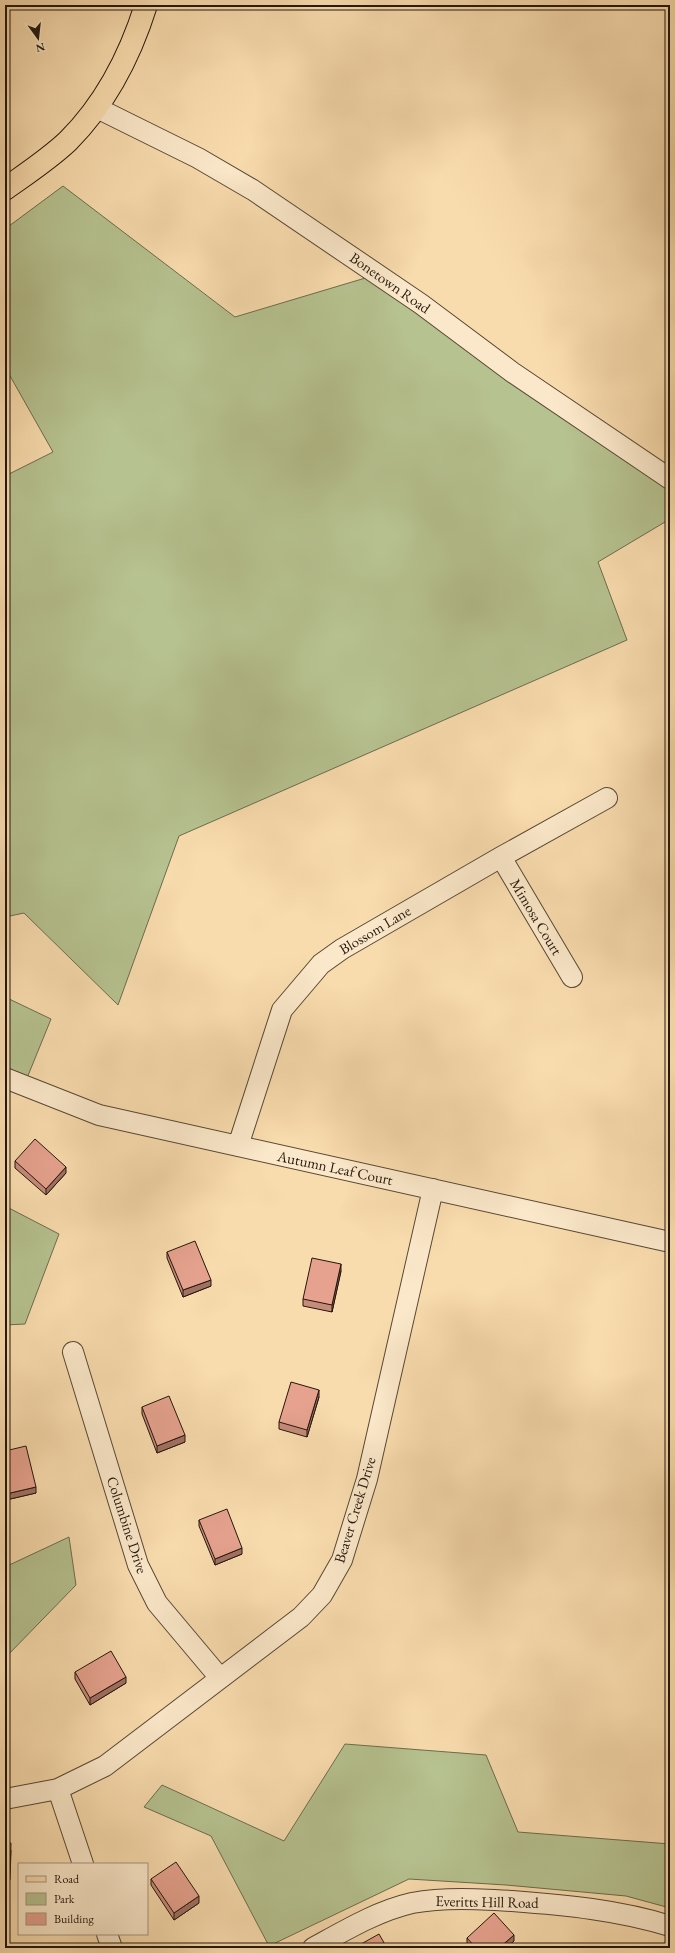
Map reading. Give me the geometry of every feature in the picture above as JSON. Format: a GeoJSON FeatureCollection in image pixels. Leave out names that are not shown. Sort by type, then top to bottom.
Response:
{"type":"FeatureCollection","features":[{"type":"Feature","properties":{"kind":"main road"},"geometry":{"type":"LineString","coordinates":[[5,189],[67,142],[97,108],[112,85],[126,56],[146,5]]}},
{"type":"Feature","properties":{"kind":"street","name":"Bonetown Road"},"geometry":{"type":"LineString","coordinates":[[97,108],[198,158],[253,190],[421,304],[512,372],[670,479]]}},
{"type":"Feature","properties":{"kind":"street","name":"Blossom Lane"},"geometry":{"type":"LineString","coordinates":[[238,1146],[282,1010],[321,964],[342,949],[500,856],[607,798]]}},
{"type":"Feature","properties":{"kind":"street","name":"Mimosa Court"},"geometry":{"type":"LineString","coordinates":[[500,856],[572,977]]}},
{"type":"Feature","properties":{"kind":"street","name":"Autumn Leaf Court"},"geometry":{"type":"LineString","coordinates":[[5,1078],[99,1115],[670,1242]]}},
{"type":"Feature","properties":{"kind":"street","name":"Beaver Creek Drive"},"geometry":{"type":"LineString","coordinates":[[5,1799],[58,1790],[105,1766],[301,1617],[322,1595],[342,1560],[366,1479],[434,1189]]}},
{"type":"Feature","properties":{"kind":"street","name":"Columbine Drive"},"geometry":{"type":"LineString","coordinates":[[73,1352],[138,1565],[157,1603],[220,1678]]}},
{"type":"Feature","properties":{"kind":"street"},"geometry":{"type":"LineString","coordinates":[[58,1790],[83,1863]]}},
{"type":"Feature","properties":{"kind":"street","name":"Everitts Hill Road"},"geometry":{"type":"LineString","coordinates":[[313,1948],[378,1915],[410,1904],[444,1898],[570,1906],[626,1914],[670,1926]]}},
{"type":"Feature","properties":{"kind":"street"},"geometry":{"type":"LineString","coordinates":[[107,1935],[112,1948]]}},
{"type":"Feature","properties":{"kind":"green space"},"geometry":{"type":"Polygon","coordinates":[[[63,186],[235,317],[382,273],[670,473],[670,519],[598,562],[627,640],[179,836],[118,1005],[24,913],[5,917],[5,476],[53,452],[5,367],[5,229],[63,186]]]}},
{"type":"Feature","properties":{"kind":"green space"},"geometry":{"type":"Polygon","coordinates":[[[5,997],[51,1019],[25,1083],[5,1075],[5,997]]]}},
{"type":"Feature","properties":{"kind":"green space"},"geometry":{"type":"Polygon","coordinates":[[[5,1206],[59,1234],[25,1324],[5,1325],[5,1206]]]}},
{"type":"Feature","properties":{"kind":"green space"},"geometry":{"type":"Polygon","coordinates":[[[69,1537],[76,1585],[5,1658],[5,1567],[69,1537]]]}},
{"type":"Feature","properties":{"kind":"green space"},"geometry":{"type":"Polygon","coordinates":[[[345,1744],[486,1755],[518,1832],[670,1844],[670,1908],[626,1896],[506,1885],[409,1879],[269,1946],[211,1836],[144,1807],[162,1785],[284,1841],[345,1744]]]}},
{"type":"Feature","properties":{"kind":"building"},"geometry":{"type":"Polygon","coordinates":[[[35,1139],[66,1167],[46,1189],[15,1161],[35,1139]]]}},
{"type":"Feature","properties":{"kind":"building"},"geometry":{"type":"Polygon","coordinates":[[[195,1241],[211,1280],[183,1290],[167,1252],[195,1241]]]}},
{"type":"Feature","properties":{"kind":"building"},"geometry":{"type":"Polygon","coordinates":[[[312,1258],[341,1264],[332,1305],[303,1299],[312,1258]]]}},
{"type":"Feature","properties":{"kind":"building"},"geometry":{"type":"Polygon","coordinates":[[[291,1382],[319,1390],[307,1430],[279,1422],[291,1382]]]}},
{"type":"Feature","properties":{"kind":"building"},"geometry":{"type":"Polygon","coordinates":[[[169,1396],[185,1435],[157,1446],[142,1407],[169,1396]]]}},
{"type":"Feature","properties":{"kind":"building"},"geometry":{"type":"Polygon","coordinates":[[[26,1446],[36,1487],[6,1494],[5,1451],[26,1446]]]}},
{"type":"Feature","properties":{"kind":"building"},"geometry":{"type":"Polygon","coordinates":[[[227,1509],[242,1548],[215,1559],[199,1520],[227,1509]]]}},
{"type":"Feature","properties":{"kind":"building"},"geometry":{"type":"Polygon","coordinates":[[[111,1651],[126,1677],[90,1698],[75,1672],[111,1651]]]}},
{"type":"Feature","properties":{"kind":"building"},"geometry":{"type":"Polygon","coordinates":[[[5,1843],[11,1843],[10,1873],[5,1873],[5,1843]]]}},
{"type":"Feature","properties":{"kind":"building"},"geometry":{"type":"Polygon","coordinates":[[[176,1862],[199,1896],[174,1913],[151,1879],[176,1862]]]}},
{"type":"Feature","properties":{"kind":"building"},"geometry":{"type":"Polygon","coordinates":[[[494,1913],[514,1935],[499,1948],[476,1948],[467,1938],[494,1913]]]}},
{"type":"Feature","properties":{"kind":"building"},"geometry":{"type":"Polygon","coordinates":[[[379,1934],[387,1948],[354,1948],[379,1934]]]}}]}
